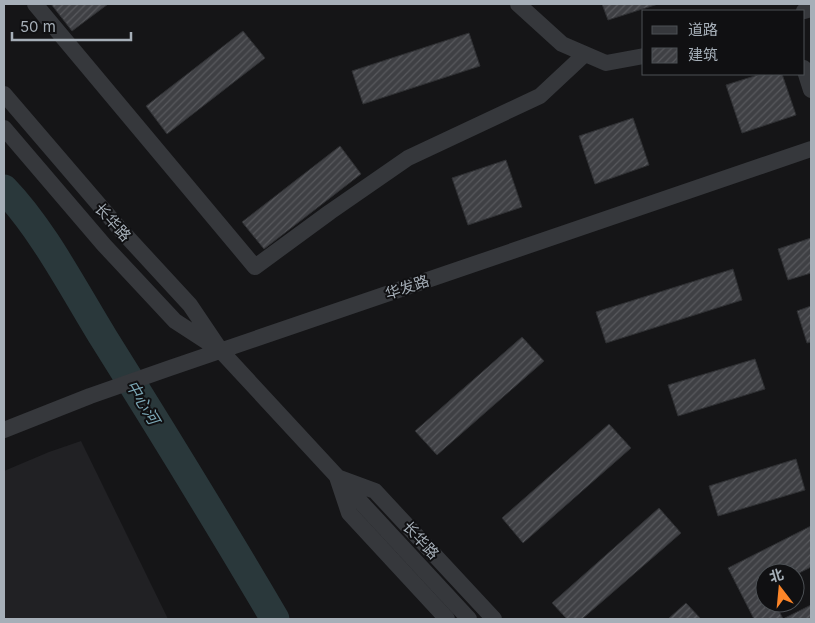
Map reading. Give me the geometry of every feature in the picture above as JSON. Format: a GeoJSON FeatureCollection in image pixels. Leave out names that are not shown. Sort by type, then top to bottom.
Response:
{"type":"FeatureCollection","features":[{"type":"Feature","properties":{"kind":"street"},"geometry":{"type":"LineString","coordinates":[[34,4],[255,268],[330,212],[408,158],[540,96],[585,54]]}},
{"type":"Feature","properties":{"kind":"street"},"geometry":{"type":"LineString","coordinates":[[518,4],[562,44],[606,63],[642,56]]}},
{"type":"Feature","properties":{"kind":"street"},"geometry":{"type":"LineString","coordinates":[[805,71],[811,90]]}},
{"type":"Feature","properties":{"kind":"street","name":"长华路"},"geometry":{"type":"LineString","coordinates":[[4,94],[119,228],[190,305],[221,351],[469,619]]}},
{"type":"Feature","properties":{"kind":"street","name":"长华路"},"geometry":{"type":"LineString","coordinates":[[4,128],[104,245],[175,322],[221,351]]}},
{"type":"Feature","properties":{"kind":"street","name":"华发路"},"geometry":{"type":"LineString","coordinates":[[4,430],[90,396],[170,368],[811,149]]}},
{"type":"Feature","properties":{"kind":"street","name":"长华路"},"geometry":{"type":"LineString","coordinates":[[337,477],[349,513],[447,619]]}},
{"type":"Feature","properties":{"kind":"street","name":"长华路"},"geometry":{"type":"LineString","coordinates":[[337,477],[375,491],[494,619]]}},
{"type":"Feature","properties":{"kind":"shaded area"},"geometry":{"type":"Polygon","coordinates":[[[81,441],[168,619],[4,619],[4,471],[81,441]]]}},
{"type":"Feature","properties":{"kind":"building"},"geometry":{"type":"Polygon","coordinates":[[[51,4],[108,4],[72,31],[51,4]]]}},
{"type":"Feature","properties":{"kind":"building"},"geometry":{"type":"Polygon","coordinates":[[[602,4],[658,4],[608,20],[602,4]]]}},
{"type":"Feature","properties":{"kind":"building"},"geometry":{"type":"Polygon","coordinates":[[[243,31],[265,58],[167,134],[146,106],[243,31]]]}},
{"type":"Feature","properties":{"kind":"building"},"geometry":{"type":"Polygon","coordinates":[[[469,33],[480,66],[363,104],[352,71],[469,33]]]}},
{"type":"Feature","properties":{"kind":"building"},"geometry":{"type":"Polygon","coordinates":[[[758,75],[782,75],[796,115],[742,133],[726,85],[758,75]]]}},
{"type":"Feature","properties":{"kind":"building"},"geometry":{"type":"Polygon","coordinates":[[[633,118],[649,165],[595,184],[579,136],[633,118]]]}},
{"type":"Feature","properties":{"kind":"building"},"geometry":{"type":"Polygon","coordinates":[[[340,146],[361,174],[264,249],[242,222],[340,146]]]}},
{"type":"Feature","properties":{"kind":"building"},"geometry":{"type":"Polygon","coordinates":[[[506,160],[522,207],[468,225],[452,178],[506,160]]]}},
{"type":"Feature","properties":{"kind":"building"},"geometry":{"type":"Polygon","coordinates":[[[811,238],[811,273],[788,280],[778,249],[811,238]]]}},
{"type":"Feature","properties":{"kind":"building"},"geometry":{"type":"Polygon","coordinates":[[[733,269],[742,300],[606,343],[596,312],[733,269]]]}},
{"type":"Feature","properties":{"kind":"building"},"geometry":{"type":"Polygon","coordinates":[[[811,306],[811,342],[807,343],[797,311],[811,306]]]}},
{"type":"Feature","properties":{"kind":"building"},"geometry":{"type":"Polygon","coordinates":[[[522,337],[544,361],[437,455],[415,431],[522,337]]]}},
{"type":"Feature","properties":{"kind":"building"},"geometry":{"type":"Polygon","coordinates":[[[755,359],[765,389],[678,416],[668,385],[755,359]]]}},
{"type":"Feature","properties":{"kind":"building"},"geometry":{"type":"Polygon","coordinates":[[[609,424],[631,448],[523,543],[502,518],[609,424]]]}},
{"type":"Feature","properties":{"kind":"building"},"geometry":{"type":"Polygon","coordinates":[[[796,459],[805,490],[718,516],[709,486],[796,459]]]}},
{"type":"Feature","properties":{"kind":"building"},"geometry":{"type":"Polygon","coordinates":[[[659,508],[681,533],[582,619],[567,619],[552,603],[659,508]]]}},
{"type":"Feature","properties":{"kind":"building"},"geometry":{"type":"Polygon","coordinates":[[[811,526],[811,567],[805,570],[805,563],[755,563],[755,613],[780,613],[783,619],[754,619],[728,568],[811,526]]]}},
{"type":"Feature","properties":{"kind":"building"},"geometry":{"type":"Polygon","coordinates":[[[686,603],[701,619],[668,619],[686,603]]]}},
{"type":"Feature","properties":{"kind":"building"},"geometry":{"type":"Polygon","coordinates":[[[811,605],[811,619],[783,619],[795,613],[805,613],[805,608],[811,605]]]}},
{"type":"Feature","properties":{"kind":"waterway","name":"中心河"},"geometry":{"type":"LineString","coordinates":[[4,189],[31,222],[57,260],[275,619]]}}]}
